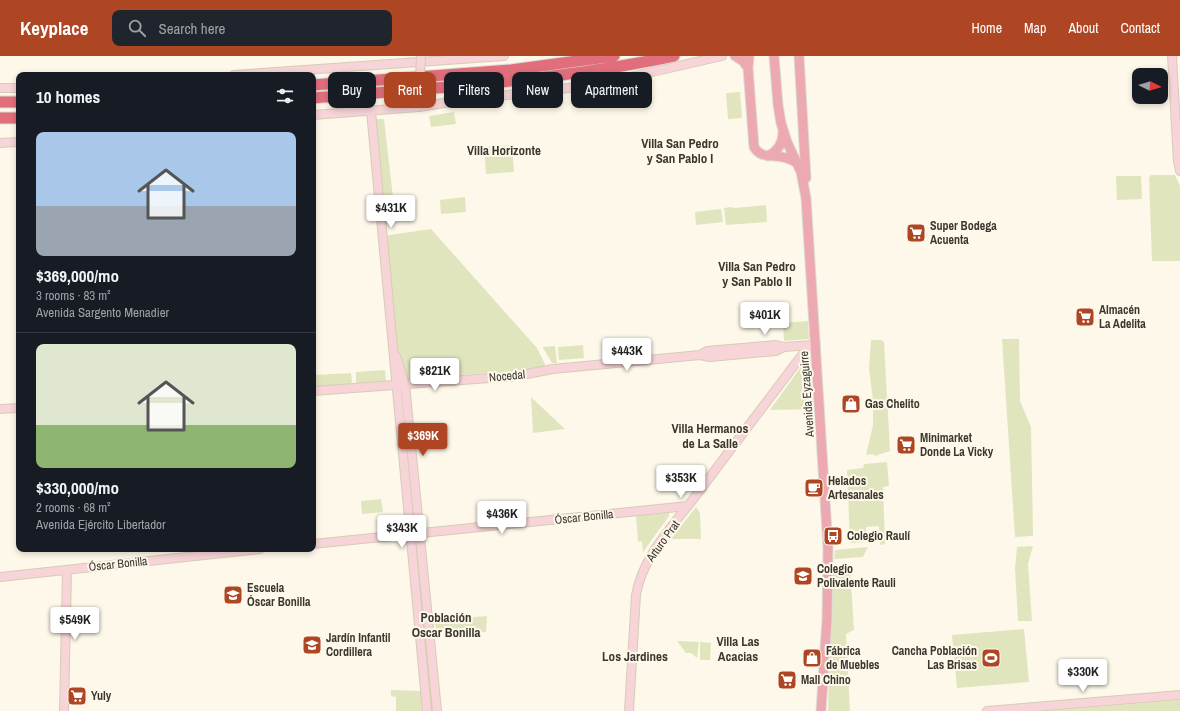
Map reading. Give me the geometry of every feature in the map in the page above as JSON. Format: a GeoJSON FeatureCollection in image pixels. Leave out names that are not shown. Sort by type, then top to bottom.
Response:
{"type":"FeatureCollection","features":[{"type":"Feature","properties":{"kind":"highway"},"geometry":{"type":"LineString","coordinates":[[316,84],[511,70],[614,56]]}},
{"type":"Feature","properties":{"kind":"highway"},"geometry":{"type":"LineString","coordinates":[[316,98],[487,84],[599,70],[674,56]]}},
{"type":"Feature","properties":{"kind":"highway"},"geometry":{"type":"LineString","coordinates":[[0,102],[16,102]]}},
{"type":"Feature","properties":{"kind":"highway"},"geometry":{"type":"LineString","coordinates":[[0,118],[16,118]]}},
{"type":"Feature","properties":{"kind":"main road"},"geometry":{"type":"LineString","coordinates":[[421,72],[422,56]]}},
{"type":"Feature","properties":{"kind":"main road"},"geometry":{"type":"LineString","coordinates":[[272,72],[462,57],[504,56]]}},
{"type":"Feature","properties":{"kind":"main road"},"geometry":{"type":"LineString","coordinates":[[436,102],[602,84],[722,56]]}},
{"type":"Feature","properties":{"kind":"main road"},"geometry":{"type":"LineString","coordinates":[[735,56],[743,61],[748,68]]}},
{"type":"Feature","properties":{"kind":"main road"},"geometry":{"type":"LineString","coordinates":[[749,56],[748,68],[752,144],[757,152],[762,155],[783,157],[797,163]]}},
{"type":"Feature","properties":{"kind":"main road","name":"Avenida Eyzaguirre"},"geometry":{"type":"LineString","coordinates":[[774,56],[778,105],[783,132],[797,163],[803,181],[806,198],[828,548],[827,619],[822,711]]}},
{"type":"Feature","properties":{"kind":"main road"},"geometry":{"type":"LineString","coordinates":[[799,56],[806,198]]}},
{"type":"Feature","properties":{"kind":"main road"},"geometry":{"type":"LineString","coordinates":[[1172,56],[1178,162],[1180,171]]}},
{"type":"Feature","properties":{"kind":"main road"},"geometry":{"type":"LineString","coordinates":[[0,88],[16,88]]}},
{"type":"Feature","properties":{"kind":"main road"},"geometry":{"type":"LineString","coordinates":[[316,115],[370,111],[388,108]]}},
{"type":"Feature","properties":{"kind":"main road"},"geometry":{"type":"LineString","coordinates":[[370,111],[392,348],[401,384],[420,533],[437,711]]}},
{"type":"Feature","properties":{"kind":"main road"},"geometry":{"type":"LineString","coordinates":[[768,156],[775,152],[781,145],[783,132],[796,134],[803,129]]}},
{"type":"Feature","properties":{"kind":"main road"},"geometry":{"type":"LineString","coordinates":[[0,143],[16,142]]}},
{"type":"Feature","properties":{"kind":"main road","name":"Nocedal"},"geometry":{"type":"LineString","coordinates":[[316,391],[516,376],[553,369],[700,355],[711,350],[776,345],[784,347],[816,345]]}},
{"type":"Feature","properties":{"kind":"main road","name":"Arturo Prat"},"geometry":{"type":"LineString","coordinates":[[629,711],[637,591],[640,576],[648,559],[799,359],[806,351],[816,345]]}},
{"type":"Feature","properties":{"kind":"main road"},"geometry":{"type":"LineString","coordinates":[[401,384],[411,534],[427,711]]}},
{"type":"Feature","properties":{"kind":"main road"},"geometry":{"type":"LineString","coordinates":[[0,409],[16,408]]}},
{"type":"Feature","properties":{"kind":"main road","name":"Óscar Bonilla"},"geometry":{"type":"LineString","coordinates":[[316,544],[688,506]]}},
{"type":"Feature","properties":{"kind":"main road","name":"Óscar Bonilla"},"geometry":{"type":"LineString","coordinates":[[0,577],[232,552]]}},
{"type":"Feature","properties":{"kind":"main road"},"geometry":{"type":"LineString","coordinates":[[64,711],[67,570]]}},
{"type":"Feature","properties":{"kind":"main road"},"geometry":{"type":"LineString","coordinates":[[987,711],[1180,695]]}},
{"type":"Feature","properties":{"kind":"green space"},"geometry":{"type":"Polygon","coordinates":[[[740,92],[742,118],[728,119],[726,93],[740,92]]]}},
{"type":"Feature","properties":{"kind":"green space"},"geometry":{"type":"Polygon","coordinates":[[[454,112],[456,124],[431,127],[429,116],[454,112]]]}},
{"type":"Feature","properties":{"kind":"green space"},"geometry":{"type":"Polygon","coordinates":[[[374,119],[384,119],[396,223],[384,225],[374,119]]]}},
{"type":"Feature","properties":{"kind":"green space"},"geometry":{"type":"Polygon","coordinates":[[[512,145],[514,172],[486,174],[484,147],[512,145]]]}},
{"type":"Feature","properties":{"kind":"green space"},"geometry":{"type":"Polygon","coordinates":[[[1151,175],[1175,175],[1180,186],[1180,261],[1152,261],[1149,178],[1151,175]]]}},
{"type":"Feature","properties":{"kind":"green space"},"geometry":{"type":"Polygon","coordinates":[[[1116,176],[1141,176],[1142,199],[1117,200],[1116,176]]]}},
{"type":"Feature","properties":{"kind":"green space"},"geometry":{"type":"Polygon","coordinates":[[[465,197],[466,212],[441,214],[440,200],[465,197]]]}},
{"type":"Feature","properties":{"kind":"green space"},"geometry":{"type":"Polygon","coordinates":[[[766,205],[767,222],[726,225],[724,208],[766,205]]]}},
{"type":"Feature","properties":{"kind":"green space"},"geometry":{"type":"Polygon","coordinates":[[[721,209],[723,222],[696,225],[695,212],[721,209]]]}},
{"type":"Feature","properties":{"kind":"green space"},"geometry":{"type":"Polygon","coordinates":[[[431,229],[537,348],[545,364],[541,369],[409,379],[395,347],[386,239],[389,235],[431,229]]]}},
{"type":"Feature","properties":{"kind":"green space"},"geometry":{"type":"Polygon","coordinates":[[[808,321],[809,339],[784,341],[783,323],[808,321]]]}},
{"type":"Feature","properties":{"kind":"green space"},"geometry":{"type":"Polygon","coordinates":[[[1002,339],[1019,339],[1020,401],[1031,427],[1033,536],[1015,537],[1002,339]]]}},
{"type":"Feature","properties":{"kind":"green space"},"geometry":{"type":"Polygon","coordinates":[[[871,340],[881,340],[884,342],[890,451],[875,456],[873,454],[866,455],[873,425],[873,401],[869,368],[871,340]]]}},
{"type":"Feature","properties":{"kind":"green space"},"geometry":{"type":"Polygon","coordinates":[[[583,345],[584,358],[559,360],[558,347],[583,345]]]}},
{"type":"Feature","properties":{"kind":"green space"},"geometry":{"type":"Polygon","coordinates":[[[555,346],[557,363],[552,363],[543,347],[555,346]]]}},
{"type":"Feature","properties":{"kind":"green space"},"geometry":{"type":"Polygon","coordinates":[[[808,357],[813,358],[816,409],[770,410],[808,357]]]}},
{"type":"Feature","properties":{"kind":"green space"},"geometry":{"type":"Polygon","coordinates":[[[385,370],[386,381],[356,383],[356,372],[385,370]]]}},
{"type":"Feature","properties":{"kind":"green space"},"geometry":{"type":"Polygon","coordinates":[[[351,373],[352,382],[349,384],[316,387],[316,375],[351,373]]]}},
{"type":"Feature","properties":{"kind":"green space"},"geometry":{"type":"Polygon","coordinates":[[[531,397],[565,429],[533,433],[531,397]]]}},
{"type":"Feature","properties":{"kind":"green space"},"geometry":{"type":"Polygon","coordinates":[[[887,462],[889,486],[883,487],[885,544],[880,545],[879,526],[866,527],[867,542],[850,543],[847,470],[863,468],[864,464],[887,462]]]}},
{"type":"Feature","properties":{"kind":"green space"},"geometry":{"type":"Polygon","coordinates":[[[381,499],[383,512],[362,514],[361,501],[381,499]]]}},
{"type":"Feature","properties":{"kind":"green space"},"geometry":{"type":"Polygon","coordinates":[[[696,507],[700,513],[701,539],[671,539],[696,507]]]}},
{"type":"Feature","properties":{"kind":"green space"},"geometry":{"type":"Polygon","coordinates":[[[669,513],[669,516],[643,552],[642,541],[638,542],[636,516],[669,513]]]}},
{"type":"Feature","properties":{"kind":"green space"},"geometry":{"type":"Polygon","coordinates":[[[1033,546],[1028,564],[1032,621],[1018,621],[1015,568],[1017,547],[1033,546]]]}},
{"type":"Feature","properties":{"kind":"green space"},"geometry":{"type":"Polygon","coordinates":[[[868,547],[863,557],[834,559],[835,550],[868,547]]]}},
{"type":"Feature","properties":{"kind":"green space"},"geometry":{"type":"Polygon","coordinates":[[[850,567],[854,630],[846,634],[850,711],[828,711],[831,568],[850,567]]]}},
{"type":"Feature","properties":{"kind":"green space"},"geometry":{"type":"Polygon","coordinates":[[[487,616],[486,632],[436,630],[435,620],[487,616]]]}},
{"type":"Feature","properties":{"kind":"green space","name":"Cancha Población Las Brisas"},"geometry":{"type":"Polygon","coordinates":[[[1024,629],[1029,682],[957,688],[952,635],[1024,629]]]}},
{"type":"Feature","properties":{"kind":"green space"},"geometry":{"type":"Polygon","coordinates":[[[677,641],[699,642],[697,658],[691,653],[686,653],[677,641]]]}},
{"type":"Feature","properties":{"kind":"green space"},"geometry":{"type":"Polygon","coordinates":[[[700,642],[711,643],[710,660],[700,660],[700,642]]]}},
{"type":"Feature","properties":{"kind":"green space"},"geometry":{"type":"Polygon","coordinates":[[[391,690],[422,691],[423,711],[396,711],[396,697],[391,696],[391,690]]]}},
{"type":"Feature","properties":{"kind":"green space"},"geometry":{"type":"Polygon","coordinates":[[[1180,700],[1180,711],[1047,711],[1180,700]]]}},
{"type":"Feature","properties":{"kind":"place","name":"Super Bodega Acuenta"},"geometry":{"type":"Point","coordinates":[916,233]}},
{"type":"Feature","properties":{"kind":"place","name":"Almacén La Adelita"},"geometry":{"type":"Point","coordinates":[1085,317]}},
{"type":"Feature","properties":{"kind":"place","name":"Gas Chelito"},"geometry":{"type":"Point","coordinates":[851,404]}},
{"type":"Feature","properties":{"kind":"place","name":"Minimarket Donde La Vicky"},"geometry":{"type":"Point","coordinates":[906,445]}},
{"type":"Feature","properties":{"kind":"place","name":"Helados Artesanales"},"geometry":{"type":"Point","coordinates":[814,488]}},
{"type":"Feature","properties":{"kind":"place","name":"Colegio Raulí"},"geometry":{"type":"Point","coordinates":[833,536]}},
{"type":"Feature","properties":{"kind":"place","name":"Colegio Polivalente Rauli"},"geometry":{"type":"Point","coordinates":[803,576]}},
{"type":"Feature","properties":{"kind":"place","name":"Escuela Óscar Bonilla"},"geometry":{"type":"Point","coordinates":[233,595]}},
{"type":"Feature","properties":{"kind":"place","name":"Jardín Infantil Cordillera"},"geometry":{"type":"Point","coordinates":[312,645]}},
{"type":"Feature","properties":{"kind":"place","name":"Fábrica de Muebles"},"geometry":{"type":"Point","coordinates":[812,658]}},
{"type":"Feature","properties":{"kind":"place","name":"Cancha Población Las Brisas"},"geometry":{"type":"Point","coordinates":[991,658]}},
{"type":"Feature","properties":{"kind":"place","name":"Mall Chino"},"geometry":{"type":"Point","coordinates":[787,680]}},
{"type":"Feature","properties":{"kind":"place","name":"Yuly"},"geometry":{"type":"Point","coordinates":[77,696]}},
{"type":"Feature","properties":{"kind":"district","name":"Villa Horizonte"},"geometry":{"type":"Point","coordinates":[504,150]}},
{"type":"Feature","properties":{"kind":"district","name":"Villa San Pedro y San Pablo I"},"geometry":{"type":"Point","coordinates":[680,150]}},
{"type":"Feature","properties":{"kind":"district","name":"Villa San Pedro y San Pablo II"},"geometry":{"type":"Point","coordinates":[757,274]}},
{"type":"Feature","properties":{"kind":"district","name":"Villa Hermanos de La Salle"},"geometry":{"type":"Point","coordinates":[710,436]}},
{"type":"Feature","properties":{"kind":"district","name":"Población Oscar Bonilla"},"geometry":{"type":"Point","coordinates":[446,624]}},
{"type":"Feature","properties":{"kind":"district","name":"Villa Las Acacias"},"geometry":{"type":"Point","coordinates":[738,648]}},
{"type":"Feature","properties":{"kind":"district","name":"Los Jardines"},"geometry":{"type":"Point","coordinates":[635,656]}}]}
